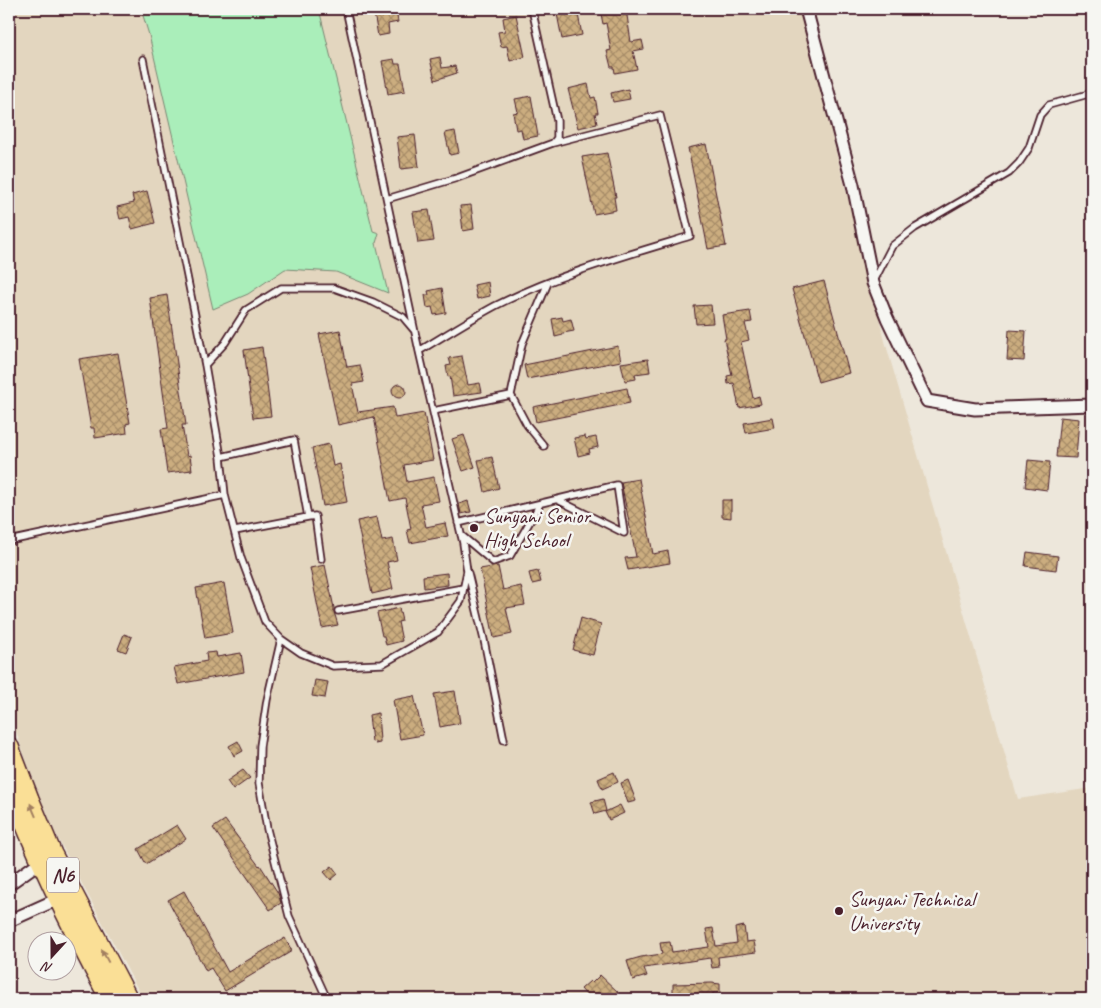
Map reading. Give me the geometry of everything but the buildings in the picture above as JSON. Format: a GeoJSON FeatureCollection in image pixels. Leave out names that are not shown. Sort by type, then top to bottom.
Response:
{"type":"FeatureCollection","features":[{"type":"Feature","properties":{"kind":"main road","name":"N6"},"geometry":{"type":"LineString","coordinates":[[9,746],[58,899],[110,999]]}},
{"type":"Feature","properties":{"kind":"main road","name":"N6"},"geometry":{"type":"LineString","coordinates":[[9,783],[46,857],[128,999]]}},
{"type":"Feature","properties":{"kind":"street"},"geometry":{"type":"LineString","coordinates":[[806,9],[853,185],[873,283],[887,318],[927,402],[975,409],[1092,404]]}},
{"type":"Feature","properties":{"kind":"street"},"geometry":{"type":"LineString","coordinates":[[9,884],[46,857]]}},
{"type":"Feature","properties":{"kind":"street"},"geometry":{"type":"LineString","coordinates":[[9,921],[58,899]]}},
{"type":"Feature","properties":{"kind":"lane"},"geometry":{"type":"LineString","coordinates":[[346,9],[414,330],[484,640],[504,740]]}},
{"type":"Feature","properties":{"kind":"lane"},"geometry":{"type":"LineString","coordinates":[[532,9],[557,121],[557,138],[553,143]]}},
{"type":"Feature","properties":{"kind":"lane"},"geometry":{"type":"LineString","coordinates":[[143,60],[205,365],[221,456],[225,495],[241,558],[265,622],[281,639],[301,653],[333,666],[382,664],[438,632],[461,601],[467,571]]}},
{"type":"Feature","properties":{"kind":"lane"},"geometry":{"type":"LineString","coordinates":[[873,283],[892,246],[915,228],[1009,173],[1019,163],[1030,148],[1040,114],[1049,106],[1092,93]]}},
{"type":"Feature","properties":{"kind":"lane"},"geometry":{"type":"LineString","coordinates":[[386,199],[457,178],[553,143],[660,115],[690,236],[630,254],[548,283],[495,306],[419,351]]}},
{"type":"Feature","properties":{"kind":"lane"},"geometry":{"type":"LineString","coordinates":[[544,446],[527,425],[511,395],[522,344],[548,283]]}},
{"type":"Feature","properties":{"kind":"lane"},"geometry":{"type":"LineString","coordinates":[[205,365],[246,310],[282,288],[334,288],[373,302],[403,318],[414,330]]}},
{"type":"Feature","properties":{"kind":"lane"},"geometry":{"type":"LineString","coordinates":[[433,411],[511,395]]}},
{"type":"Feature","properties":{"kind":"lane"},"geometry":{"type":"LineString","coordinates":[[221,456],[294,440],[308,517]]}},
{"type":"Feature","properties":{"kind":"lane"},"geometry":{"type":"LineString","coordinates":[[458,524],[617,485],[624,533],[558,500]]}},
{"type":"Feature","properties":{"kind":"lane"},"geometry":{"type":"LineString","coordinates":[[9,541],[225,495]]}},
{"type":"Feature","properties":{"kind":"lane"},"geometry":{"type":"LineString","coordinates":[[461,535],[493,562],[510,556],[540,504]]}},
{"type":"Feature","properties":{"kind":"lane"},"geometry":{"type":"LineString","coordinates":[[235,532],[315,516],[321,560]]}},
{"type":"Feature","properties":{"kind":"lane"},"geometry":{"type":"LineString","coordinates":[[338,611],[464,588]]}},
{"type":"Feature","properties":{"kind":"lane"},"geometry":{"type":"LineString","coordinates":[[281,639],[267,700],[260,746],[259,782],[267,829],[289,916],[327,999]]}},
{"type":"Feature","properties":{"kind":"shaded area","name":"Sunyani Senior High School"},"geometry":{"type":"Polygon","coordinates":[[[9,9],[799,9],[886,345],[1018,799],[1092,788],[1092,999],[143,999],[44,812],[9,711],[9,9]]]}},
{"type":"Feature","properties":{"kind":"green space"},"geometry":{"type":"Polygon","coordinates":[[[141,9],[319,9],[373,231],[379,233],[376,243],[388,293],[336,272],[285,269],[248,294],[213,309],[149,35],[141,9]]]}},
{"type":"Feature","properties":{"kind":"place","name":"Sunyani Senior High School"},"geometry":{"type":"Point","coordinates":[474,528]}},
{"type":"Feature","properties":{"kind":"place","name":"Sunyani Technical University"},"geometry":{"type":"Point","coordinates":[839,911]}}]}
